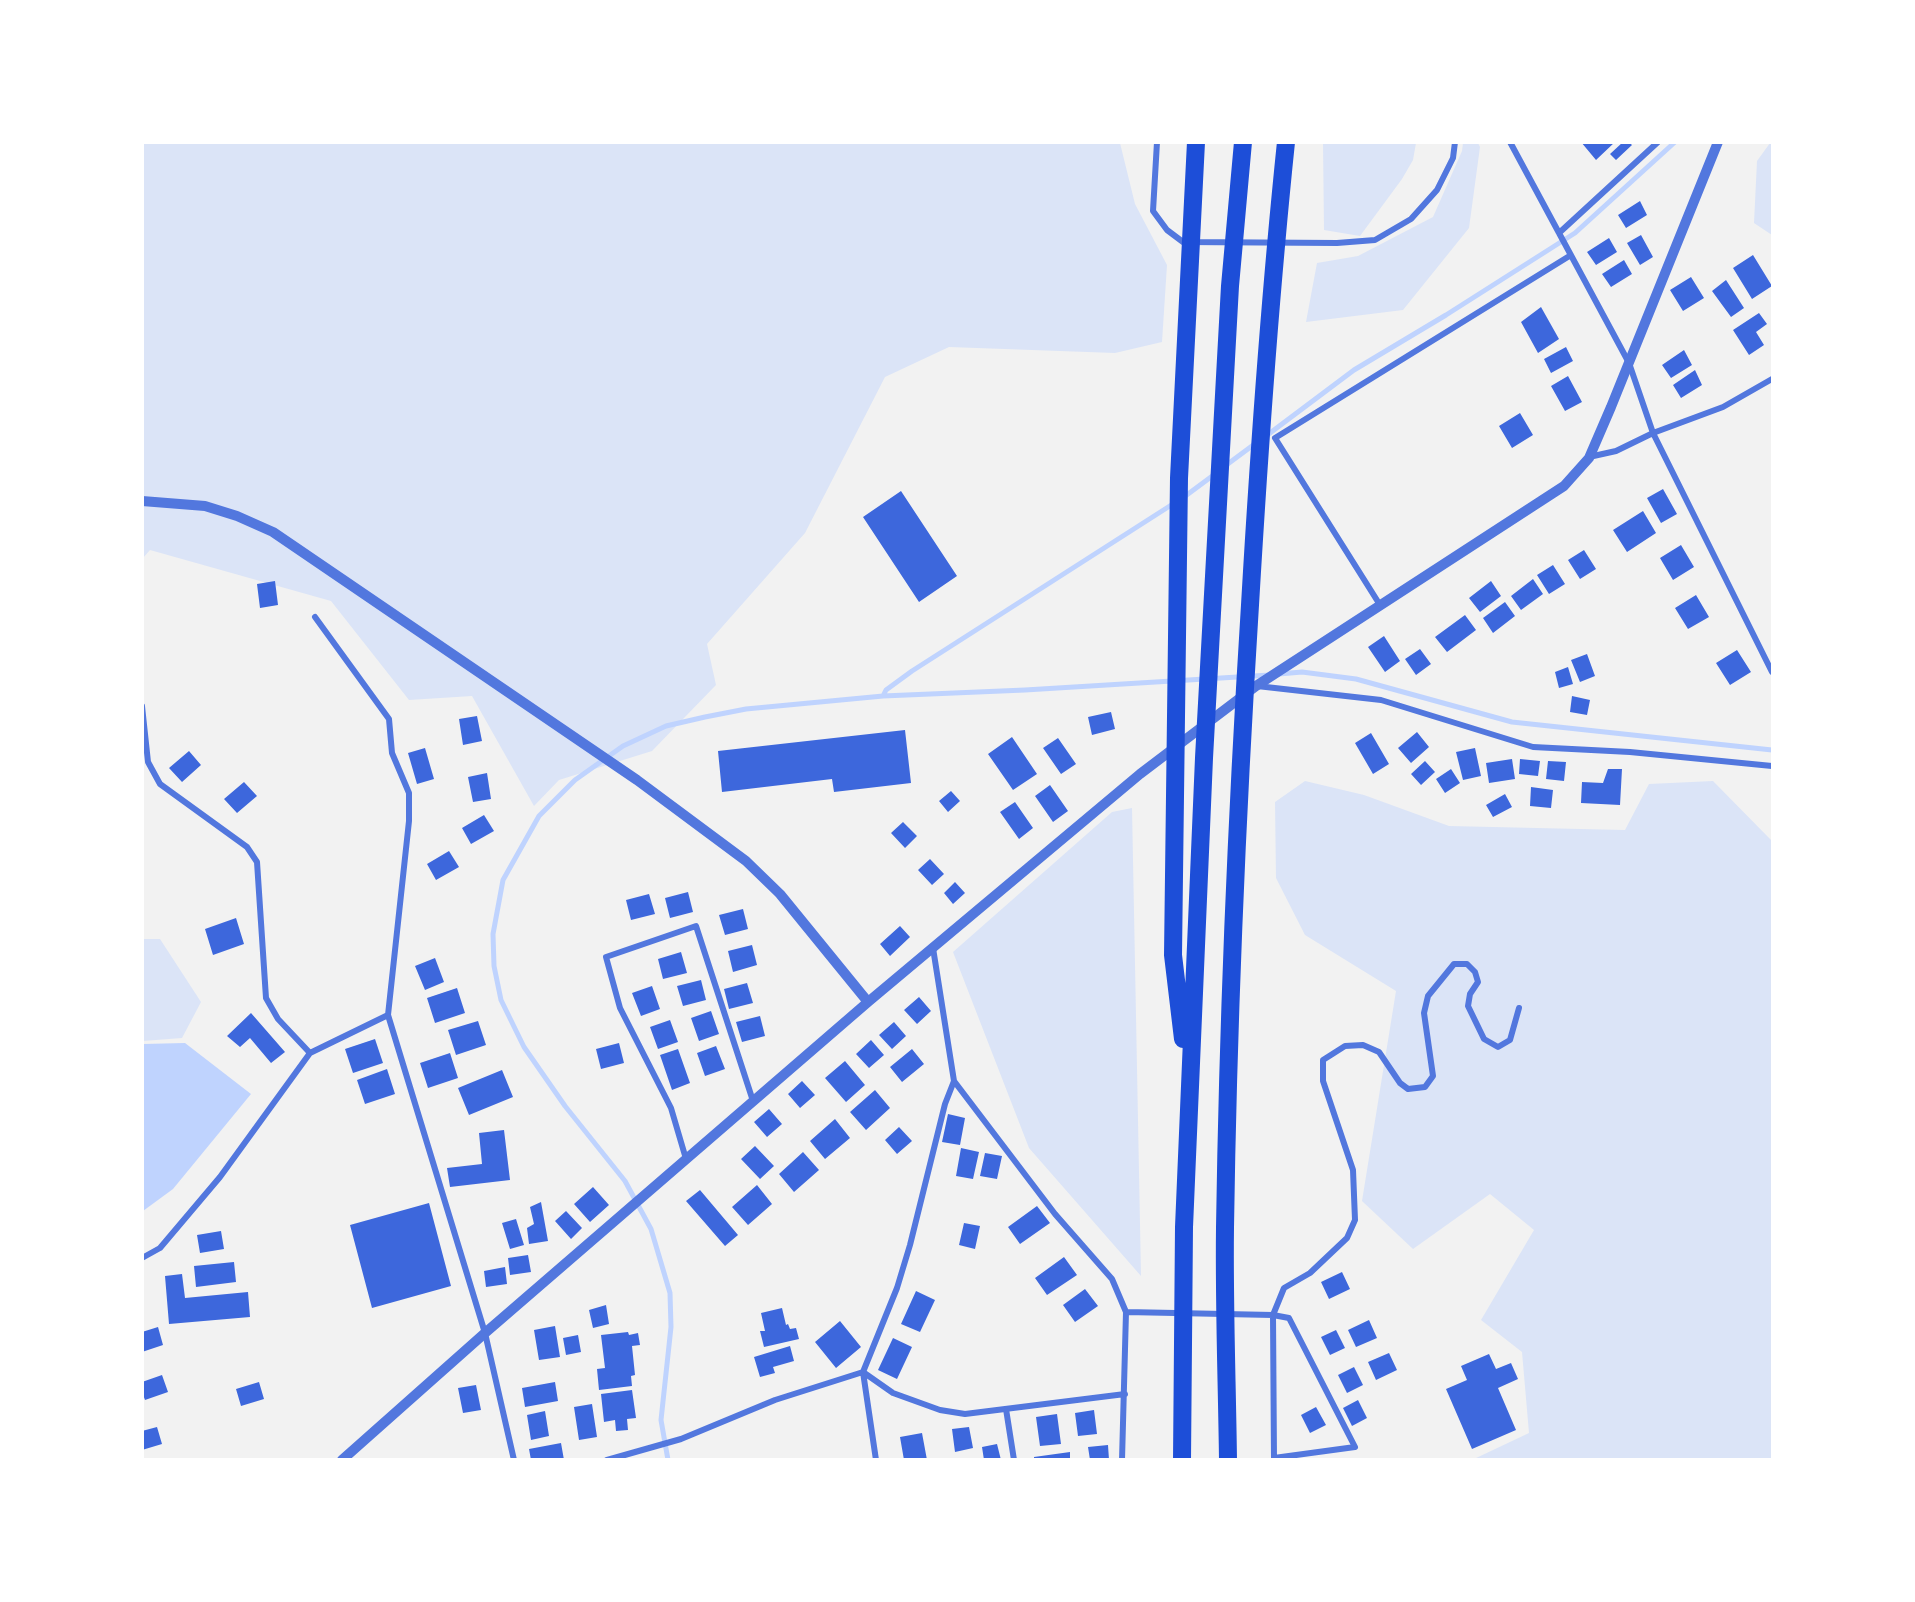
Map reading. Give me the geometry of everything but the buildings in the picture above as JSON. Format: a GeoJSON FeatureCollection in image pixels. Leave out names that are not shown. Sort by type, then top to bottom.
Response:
{"type":"FeatureCollection","features":[{"type":"Feature","properties":{"kind":"highway"},"geometry":{"type":"LineString","coordinates":[[1228,1460],[1225,1231],[1231,970],[1252,561],[1269,324],[1286,142]]}},
{"type":"Feature","properties":{"kind":"highway"},"geometry":{"type":"LineString","coordinates":[[1182,1460],[1184,1227],[1195,958],[1229,298],[1242,150]]}},
{"type":"Feature","properties":{"kind":"highway"},"geometry":{"type":"LineString","coordinates":[[1189,1089],[1173,955],[1179,478],[1196,152]]}},
{"type":"Feature","properties":{"kind":"street"},"geometry":{"type":"LineString","coordinates":[[1157,142],[1153,211],[1167,230],[1183,242],[1337,243],[1376,240],[1411,219],[1437,190],[1453,158],[1455,142]]}},
{"type":"Feature","properties":{"kind":"street"},"geometry":{"type":"LineString","coordinates":[[1510,142],[1629,363],[1653,433],[1773,672]]}},
{"type":"Feature","properties":{"kind":"street"},"geometry":{"type":"LineString","coordinates":[[1559,233],[1658,142]]}},
{"type":"Feature","properties":{"kind":"street"},"geometry":{"type":"LineString","coordinates":[[342,1460],[485,1333],[868,1002],[1140,774],[1256,686],[1564,486],[1589,458],[1718,142]]}},
{"type":"Feature","properties":{"kind":"street"},"geometry":{"type":"LineString","coordinates":[[1380,605],[1275,438],[1571,255]]}},
{"type":"Feature","properties":{"kind":"street"},"geometry":{"type":"LineString","coordinates":[[1589,458],[1616,451],[1653,433],[1724,406],[1773,379]]}},
{"type":"Feature","properties":{"kind":"street"},"geometry":{"type":"LineString","coordinates":[[142,501],[205,506],[237,516],[273,532],[637,780],[746,861],[780,894],[868,1002]]}},
{"type":"Feature","properties":{"kind":"street"},"geometry":{"type":"LineString","coordinates":[[315,617],[389,719],[392,753],[409,793],[409,821],[388,1015],[485,1333],[514,1460]]}},
{"type":"Feature","properties":{"kind":"street"},"geometry":{"type":"LineString","coordinates":[[1256,686],[1381,700],[1533,747],[1630,752],[1773,766]]}},
{"type":"Feature","properties":{"kind":"street"},"geometry":{"type":"LineString","coordinates":[[142,706],[148,762],[160,784],[247,847],[257,862],[266,998],[278,1019],[310,1053]]}},
{"type":"Feature","properties":{"kind":"street"},"geometry":{"type":"LineString","coordinates":[[686,1160],[670,1108],[620,1008],[606,957],[696,926],[753,1101]]}},
{"type":"Feature","properties":{"kind":"street"},"geometry":{"type":"LineString","coordinates":[[933,948],[954,1081],[1056,1214],[1112,1279],[1126,1312],[1122,1460]]}},
{"type":"Feature","properties":{"kind":"street"},"geometry":{"type":"LineString","coordinates":[[1126,1312],[1273,1315],[1289,1318],[1355,1447],[1274,1459],[1273,1315],[1284,1288],[1310,1273],[1325,1259],[1347,1238],[1356,1220],[1353,1170],[1323,1081],[1323,1060],[1345,1046],[1363,1045],[1379,1052],[1400,1083],[1408,1089],[1425,1087],[1433,1076],[1424,1013],[1428,996],[1454,964],[1467,964],[1475,972],[1478,982],[1470,994],[1468,1006],[1484,1039],[1497,1047],[1510,1040],[1519,1008]]}},
{"type":"Feature","properties":{"kind":"street"},"geometry":{"type":"LineString","coordinates":[[142,1258],[160,1248],[220,1177],[310,1053],[388,1015]]}},
{"type":"Feature","properties":{"kind":"street"},"geometry":{"type":"LineString","coordinates":[[876,1460],[863,1372],[897,1288],[945,1104],[954,1081]]}},
{"type":"Feature","properties":{"kind":"street"},"geometry":{"type":"LineString","coordinates":[[863,1372],[893,1394],[940,1410],[965,1414],[1125,1394]]}},
{"type":"Feature","properties":{"kind":"street"},"geometry":{"type":"LineString","coordinates":[[607,1460],[681,1439],[775,1400],[863,1372]]}},
{"type":"Feature","properties":{"kind":"street"},"geometry":{"type":"LineString","coordinates":[[1006,1409],[1014,1460]]}},
{"type":"Feature","properties":{"kind":"shaded area"},"geometry":{"type":"Polygon","coordinates":[[[143,143],[1120,143],[1135,204],[1167,265],[1162,342],[1115,353],[949,347],[885,377],[805,533],[707,644],[716,685],[652,751],[559,780],[534,806],[472,696],[409,700],[331,601],[150,550],[143,558],[143,143]]]}},
{"type":"Feature","properties":{"kind":"shaded area"},"geometry":{"type":"Polygon","coordinates":[[[1323,143],[1416,143],[1413,160],[1402,179],[1360,236],[1324,230],[1323,143]]]}},
{"type":"Feature","properties":{"kind":"shaded area"},"geometry":{"type":"Polygon","coordinates":[[[1463,143],[1478,143],[1480,147],[1469,228],[1403,310],[1306,322],[1317,263],[1358,256],[1433,217],[1462,151],[1463,143]]]}},
{"type":"Feature","properties":{"kind":"shaded area"},"geometry":{"type":"Polygon","coordinates":[[[1772,143],[1772,235],[1754,223],[1757,161],[1772,143]]]}},
{"type":"Feature","properties":{"kind":"shaded area"},"geometry":{"type":"Polygon","coordinates":[[[1305,781],[1364,795],[1449,826],[1625,830],[1649,784],[1713,781],[1772,841],[1772,1459],[1474,1459],[1529,1433],[1522,1352],[1481,1320],[1534,1230],[1490,1194],[1413,1249],[1362,1201],[1396,991],[1305,935],[1276,878],[1275,802],[1305,781]]]}},
{"type":"Feature","properties":{"kind":"shaded area"},"geometry":{"type":"Polygon","coordinates":[[[1132,808],[1141,1276],[1029,1148],[953,952],[1112,812],[1132,808]]]}},
{"type":"Feature","properties":{"kind":"shaded area"},"geometry":{"type":"Polygon","coordinates":[[[143,939],[160,939],[201,1002],[182,1038],[143,1041],[143,939]]]}},
{"type":"Feature","properties":{"kind":"water"},"geometry":{"type":"Polygon","coordinates":[[[185,1043],[251,1094],[173,1189],[143,1211],[143,1044],[185,1043]]]}},
{"type":"Feature","properties":{"kind":"waterway"},"geometry":{"type":"LineString","coordinates":[[1266,436],[1354,370],[1575,233],[1675,142]]}},
{"type":"Feature","properties":{"kind":"waterway"},"geometry":{"type":"LineString","coordinates":[[1225,466],[1256,443]]}},
{"type":"Feature","properties":{"kind":"waterway"},"geometry":{"type":"LineString","coordinates":[[1184,497],[1215,474]]}},
{"type":"Feature","properties":{"kind":"waterway"},"geometry":{"type":"LineString","coordinates":[[883,696],[886,690],[912,671],[1176,502]]}},
{"type":"Feature","properties":{"kind":"waterway"},"geometry":{"type":"LineString","coordinates":[[1279,674],[1302,672],[1356,679],[1512,722],[1772,750]]}},
{"type":"Feature","properties":{"kind":"waterway"},"geometry":{"type":"LineString","coordinates":[[668,1460],[661,1420],[671,1327],[670,1293],[651,1229],[625,1181],[565,1106],[524,1047],[501,1000],[494,966],[493,934],[503,880],[539,816],[575,780],[623,746],[666,726],[746,709],[883,696],[1270,675]]}}]}
